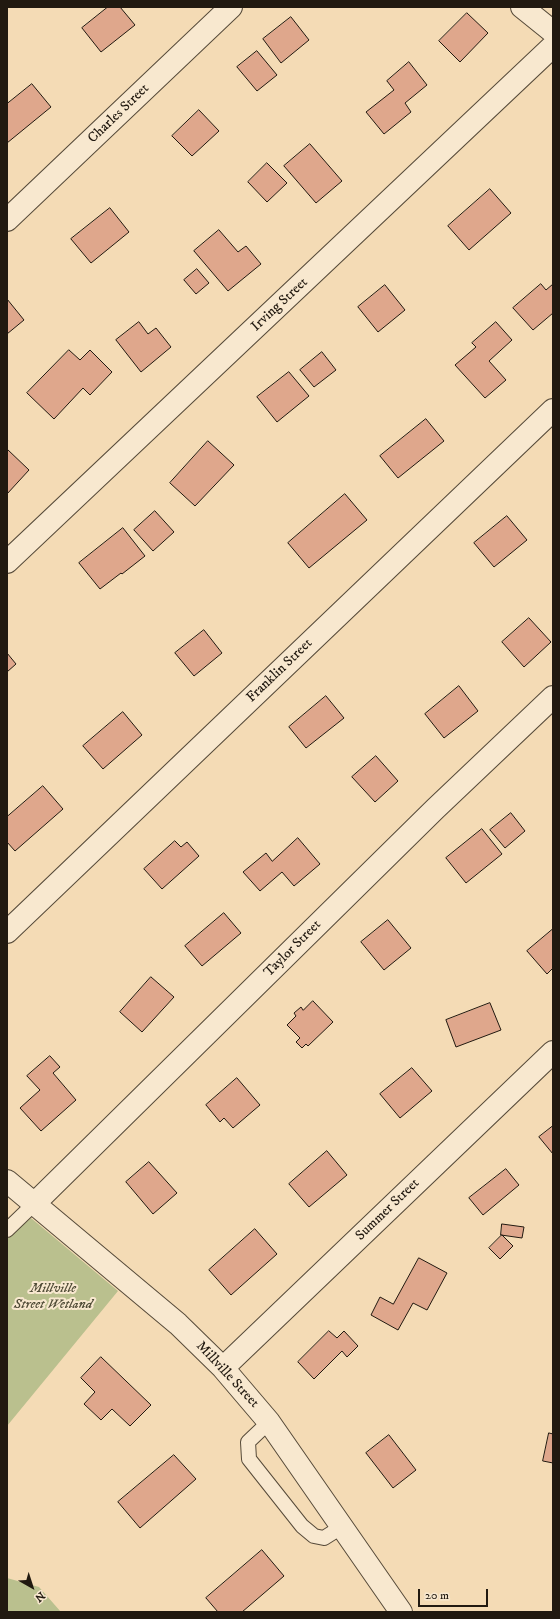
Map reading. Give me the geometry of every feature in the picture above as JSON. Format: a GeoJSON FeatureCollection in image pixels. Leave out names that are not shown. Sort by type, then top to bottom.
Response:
{"type":"FeatureCollection","features":[{"type":"Feature","properties":{"kind":"street","name":"Charles Street"},"geometry":{"type":"LineString","coordinates":[[7,220],[231,7]]}},
{"type":"Feature","properties":{"kind":"street"},"geometry":{"type":"LineString","coordinates":[[522,7],[553,32]]}},
{"type":"Feature","properties":{"kind":"street","name":"Irving Street"},"geometry":{"type":"LineString","coordinates":[[7,562],[553,46]]}},
{"type":"Feature","properties":{"kind":"street","name":"Franklin Street"},"geometry":{"type":"LineString","coordinates":[[7,932],[553,410]]}},
{"type":"Feature","properties":{"kind":"street","name":"Taylor Street"},"geometry":{"type":"LineString","coordinates":[[34,1204],[424,820],[553,697]]}},
{"type":"Feature","properties":{"kind":"street","name":"Summer Street"},"geometry":{"type":"LineString","coordinates":[[223,1368],[553,1052]]}},
{"type":"Feature","properties":{"kind":"street","name":"Millville Street"},"geometry":{"type":"LineString","coordinates":[[7,1181],[178,1324],[223,1368],[269,1422],[343,1526],[401,1612]]}},
{"type":"Feature","properties":{"kind":"lane"},"geometry":{"type":"LineString","coordinates":[[7,1230],[34,1204]]}},
{"type":"Feature","properties":{"kind":"lane"},"geometry":{"type":"LineString","coordinates":[[269,1422],[248,1442],[249,1458],[302,1526],[314,1536],[324,1538],[343,1526]]}},
{"type":"Feature","properties":{"kind":"green space","name":"Millville Street Wetland"},"geometry":{"type":"Polygon","coordinates":[[[31,1218],[118,1291],[7,1426],[7,1239],[31,1218]]]}},
{"type":"Feature","properties":{"kind":"green space"},"geometry":{"type":"Polygon","coordinates":[[[7,1578],[39,1587],[61,1612],[7,1612],[7,1578]]]}},
{"type":"Feature","properties":{"kind":"building"},"geometry":{"type":"Polygon","coordinates":[[[108,7],[120,7],[135,25],[101,52],[82,28],[108,7]]]}},
{"type":"Feature","properties":{"kind":"building"},"geometry":{"type":"Polygon","coordinates":[[[467,13],[488,33],[460,62],[439,41],[467,13]]]}},
{"type":"Feature","properties":{"kind":"building"},"geometry":{"type":"Polygon","coordinates":[[[291,17],[309,40],[281,63],[263,39],[291,17]]]}},
{"type":"Feature","properties":{"kind":"building"},"geometry":{"type":"Polygon","coordinates":[[[257,51],[277,75],[257,91],[237,67],[257,51]]]}},
{"type":"Feature","properties":{"kind":"building"},"geometry":{"type":"Polygon","coordinates":[[[409,62],[427,85],[405,103],[411,112],[384,134],[366,112],[394,90],[387,81],[409,62]]]}},
{"type":"Feature","properties":{"kind":"building"},"geometry":{"type":"Polygon","coordinates":[[[32,84],[51,107],[7,143],[7,104],[32,84]]]}},
{"type":"Feature","properties":{"kind":"building"},"geometry":{"type":"Polygon","coordinates":[[[199,110],[219,131],[192,156],[172,136],[199,110]]]}},
{"type":"Feature","properties":{"kind":"building"},"geometry":{"type":"Polygon","coordinates":[[[310,144],[342,181],[316,203],[284,166],[310,144]]]}},
{"type":"Feature","properties":{"kind":"building"},"geometry":{"type":"Polygon","coordinates":[[[267,163],[287,183],[267,202],[248,182],[267,163]]]}},
{"type":"Feature","properties":{"kind":"building"},"geometry":{"type":"Polygon","coordinates":[[[490,189],[511,213],[469,250],[448,226],[490,189]]]}},
{"type":"Feature","properties":{"kind":"building"},"geometry":{"type":"Polygon","coordinates":[[[110,208],[129,232],[91,263],[71,239],[110,208]]]}},
{"type":"Feature","properties":{"kind":"building"},"geometry":{"type":"Polygon","coordinates":[[[219,230],[238,252],[246,246],[261,264],[228,291],[194,251],[219,230]]]}},
{"type":"Feature","properties":{"kind":"building"},"geometry":{"type":"Polygon","coordinates":[[[197,269],[209,283],[196,294],[184,280],[197,269]]]}},
{"type":"Feature","properties":{"kind":"building"},"geometry":{"type":"Polygon","coordinates":[[[541,284],[546,290],[553,284],[553,313],[533,330],[513,308],[541,284]]]}},
{"type":"Feature","properties":{"kind":"building"},"geometry":{"type":"Polygon","coordinates":[[[385,285],[405,310],[378,332],[358,307],[385,285]]]}},
{"type":"Feature","properties":{"kind":"building"},"geometry":{"type":"Polygon","coordinates":[[[7,299],[24,320],[7,334],[7,299]]]}},
{"type":"Feature","properties":{"kind":"building"},"geometry":{"type":"Polygon","coordinates":[[[139,322],[148,334],[156,328],[171,347],[141,372],[116,340],[139,322]]]}},
{"type":"Feature","properties":{"kind":"building"},"geometry":{"type":"Polygon","coordinates":[[[496,322],[512,340],[489,361],[506,380],[485,398],[455,365],[476,347],[472,343],[496,322]]]}},
{"type":"Feature","properties":{"kind":"building"},"geometry":{"type":"Polygon","coordinates":[[[69,350],[80,360],[90,350],[112,372],[90,395],[83,388],[54,419],[27,393],[69,350]]]}},
{"type":"Feature","properties":{"kind":"building"},"geometry":{"type":"Polygon","coordinates":[[[322,352],[336,370],[314,387],[300,370],[322,352]]]}},
{"type":"Feature","properties":{"kind":"building"},"geometry":{"type":"Polygon","coordinates":[[[289,372],[309,396],[277,422],[257,397],[289,372]]]}},
{"type":"Feature","properties":{"kind":"building"},"geometry":{"type":"Polygon","coordinates":[[[426,419],[444,441],[398,478],[380,456],[426,419]]]}},
{"type":"Feature","properties":{"kind":"building"},"geometry":{"type":"Polygon","coordinates":[[[208,441],[234,465],[195,506],[170,483],[208,441]]]}},
{"type":"Feature","properties":{"kind":"building"},"geometry":{"type":"Polygon","coordinates":[[[7,449],[29,470],[7,494],[7,449]]]}},
{"type":"Feature","properties":{"kind":"building"},"geometry":{"type":"Polygon","coordinates":[[[345,494],[367,520],[309,568],[288,543],[345,494]]]}},
{"type":"Feature","properties":{"kind":"building"},"geometry":{"type":"Polygon","coordinates":[[[155,511],[174,532],[153,551],[134,530],[155,511]]]}},
{"type":"Feature","properties":{"kind":"building"},"geometry":{"type":"Polygon","coordinates":[[[507,516],[527,540],[494,567],[474,543],[507,516]]]}},
{"type":"Feature","properties":{"kind":"building"},"geometry":{"type":"Polygon","coordinates":[[[123,528],[145,556],[100,589],[79,563],[123,528]]]}},
{"type":"Feature","properties":{"kind":"building"},"geometry":{"type":"Polygon","coordinates":[[[529,618],[551,642],[524,667],[502,642],[529,618]]]}},
{"type":"Feature","properties":{"kind":"building"},"geometry":{"type":"Polygon","coordinates":[[[204,630],[222,653],[194,676],[175,653],[204,630]]]}},
{"type":"Feature","properties":{"kind":"building"},"geometry":{"type":"Polygon","coordinates":[[[7,653],[16,664],[7,672],[7,653]]]}},
{"type":"Feature","properties":{"kind":"building"},"geometry":{"type":"Polygon","coordinates":[[[459,686],[478,711],[444,738],[425,714],[459,686]]]}},
{"type":"Feature","properties":{"kind":"building"},"geometry":{"type":"Polygon","coordinates":[[[326,696],[344,718],[306,748],[289,727],[326,696]]]}},
{"type":"Feature","properties":{"kind":"building"},"geometry":{"type":"Polygon","coordinates":[[[123,712],[142,735],[103,769],[83,746],[123,712]]]}},
{"type":"Feature","properties":{"kind":"building"},"geometry":{"type":"Polygon","coordinates":[[[376,756],[398,781],[375,802],[352,777],[376,756]]]}},
{"type":"Feature","properties":{"kind":"building"},"geometry":{"type":"Polygon","coordinates":[[[43,786],[63,809],[15,851],[7,842],[7,817],[43,786]]]}},
{"type":"Feature","properties":{"kind":"building"},"geometry":{"type":"Polygon","coordinates":[[[511,813],[525,831],[505,848],[490,830],[511,813]]]}},
{"type":"Feature","properties":{"kind":"building"},"geometry":{"type":"Polygon","coordinates":[[[482,829],[502,854],[466,883],[446,858],[482,829]]]}},
{"type":"Feature","properties":{"kind":"building"},"geometry":{"type":"Polygon","coordinates":[[[298,838],[320,864],[294,886],[282,872],[260,891],[243,872],[266,853],[272,861],[298,838]]]}},
{"type":"Feature","properties":{"kind":"building"},"geometry":{"type":"Polygon","coordinates":[[[175,841],[181,847],[187,842],[199,856],[162,889],[144,869],[175,841]]]}},
{"type":"Feature","properties":{"kind":"building"},"geometry":{"type":"Polygon","coordinates":[[[224,913],[241,933],[202,966],[185,946],[224,913]]]}},
{"type":"Feature","properties":{"kind":"building"},"geometry":{"type":"Polygon","coordinates":[[[388,920],[411,948],[384,970],[361,942],[388,920]]]}},
{"type":"Feature","properties":{"kind":"building"},"geometry":{"type":"Polygon","coordinates":[[[553,929],[553,968],[547,974],[527,951],[553,929]]]}},
{"type":"Feature","properties":{"kind":"building"},"geometry":{"type":"Polygon","coordinates":[[[151,977],[174,997],[142,1032],[120,1012],[151,977]]]}},
{"type":"Feature","properties":{"kind":"building"},"geometry":{"type":"Polygon","coordinates":[[[313,1001],[333,1022],[308,1046],[306,1044],[302,1048],[296,1042],[300,1038],[287,1025],[296,1016],[294,1013],[301,1007],[303,1010],[313,1001]]]}},
{"type":"Feature","properties":{"kind":"building"},"geometry":{"type":"Polygon","coordinates":[[[490,1003],[501,1030],[456,1047],[446,1020],[490,1003]]]}},
{"type":"Feature","properties":{"kind":"building"},"geometry":{"type":"Polygon","coordinates":[[[50,1056],[60,1067],[53,1073],[76,1100],[41,1131],[20,1108],[40,1090],[27,1076],[50,1056]]]}},
{"type":"Feature","properties":{"kind":"building"},"geometry":{"type":"Polygon","coordinates":[[[412,1068],[432,1091],[400,1118],[380,1094],[412,1068]]]}},
{"type":"Feature","properties":{"kind":"building"},"geometry":{"type":"Polygon","coordinates":[[[237,1078],[260,1105],[233,1128],[224,1118],[220,1122],[206,1105],[237,1078]]]}},
{"type":"Feature","properties":{"kind":"building"},"geometry":{"type":"Polygon","coordinates":[[[553,1126],[553,1154],[539,1137],[553,1126]]]}},
{"type":"Feature","properties":{"kind":"building"},"geometry":{"type":"Polygon","coordinates":[[[327,1151],[347,1175],[309,1207],[289,1184],[327,1151]]]}},
{"type":"Feature","properties":{"kind":"building"},"geometry":{"type":"Polygon","coordinates":[[[149,1162],[177,1193],[153,1214],[126,1182],[149,1162]]]}},
{"type":"Feature","properties":{"kind":"building"},"geometry":{"type":"Polygon","coordinates":[[[506,1169],[519,1185],[483,1215],[469,1198],[506,1169]]]}},
{"type":"Feature","properties":{"kind":"building"},"geometry":{"type":"Polygon","coordinates":[[[502,1224],[524,1227],[522,1238],[501,1235],[502,1224]]]}},
{"type":"Feature","properties":{"kind":"building"},"geometry":{"type":"Polygon","coordinates":[[[255,1229],[277,1254],[231,1295],[209,1270],[255,1229]]]}},
{"type":"Feature","properties":{"kind":"building"},"geometry":{"type":"Polygon","coordinates":[[[502,1235],[513,1246],[500,1259],[489,1248],[502,1235]]]}},
{"type":"Feature","properties":{"kind":"building"},"geometry":{"type":"Polygon","coordinates":[[[419,1258],[447,1273],[427,1310],[413,1303],[398,1330],[371,1315],[380,1297],[393,1304],[419,1258]]]}},
{"type":"Feature","properties":{"kind":"building"},"geometry":{"type":"Polygon","coordinates":[[[329,1331],[337,1338],[344,1331],[358,1346],[347,1357],[342,1351],[314,1379],[298,1362],[329,1331]]]}},
{"type":"Feature","properties":{"kind":"building"},"geometry":{"type":"Polygon","coordinates":[[[101,1357],[151,1405],[130,1426],[112,1409],[101,1420],[84,1404],[95,1392],[81,1378],[101,1357]]]}},
{"type":"Feature","properties":{"kind":"building"},"geometry":{"type":"Polygon","coordinates":[[[549,1433],[553,1434],[553,1463],[543,1461],[549,1433]]]}},
{"type":"Feature","properties":{"kind":"building"},"geometry":{"type":"Polygon","coordinates":[[[389,1435],[416,1470],[393,1488],[366,1453],[389,1435]]]}},
{"type":"Feature","properties":{"kind":"building"},"geometry":{"type":"Polygon","coordinates":[[[174,1455],[196,1479],[140,1528],[118,1502],[174,1455]]]}},
{"type":"Feature","properties":{"kind":"building"},"geometry":{"type":"Polygon","coordinates":[[[262,1550],[284,1576],[242,1612],[218,1612],[206,1598],[262,1550]]]}}]}
